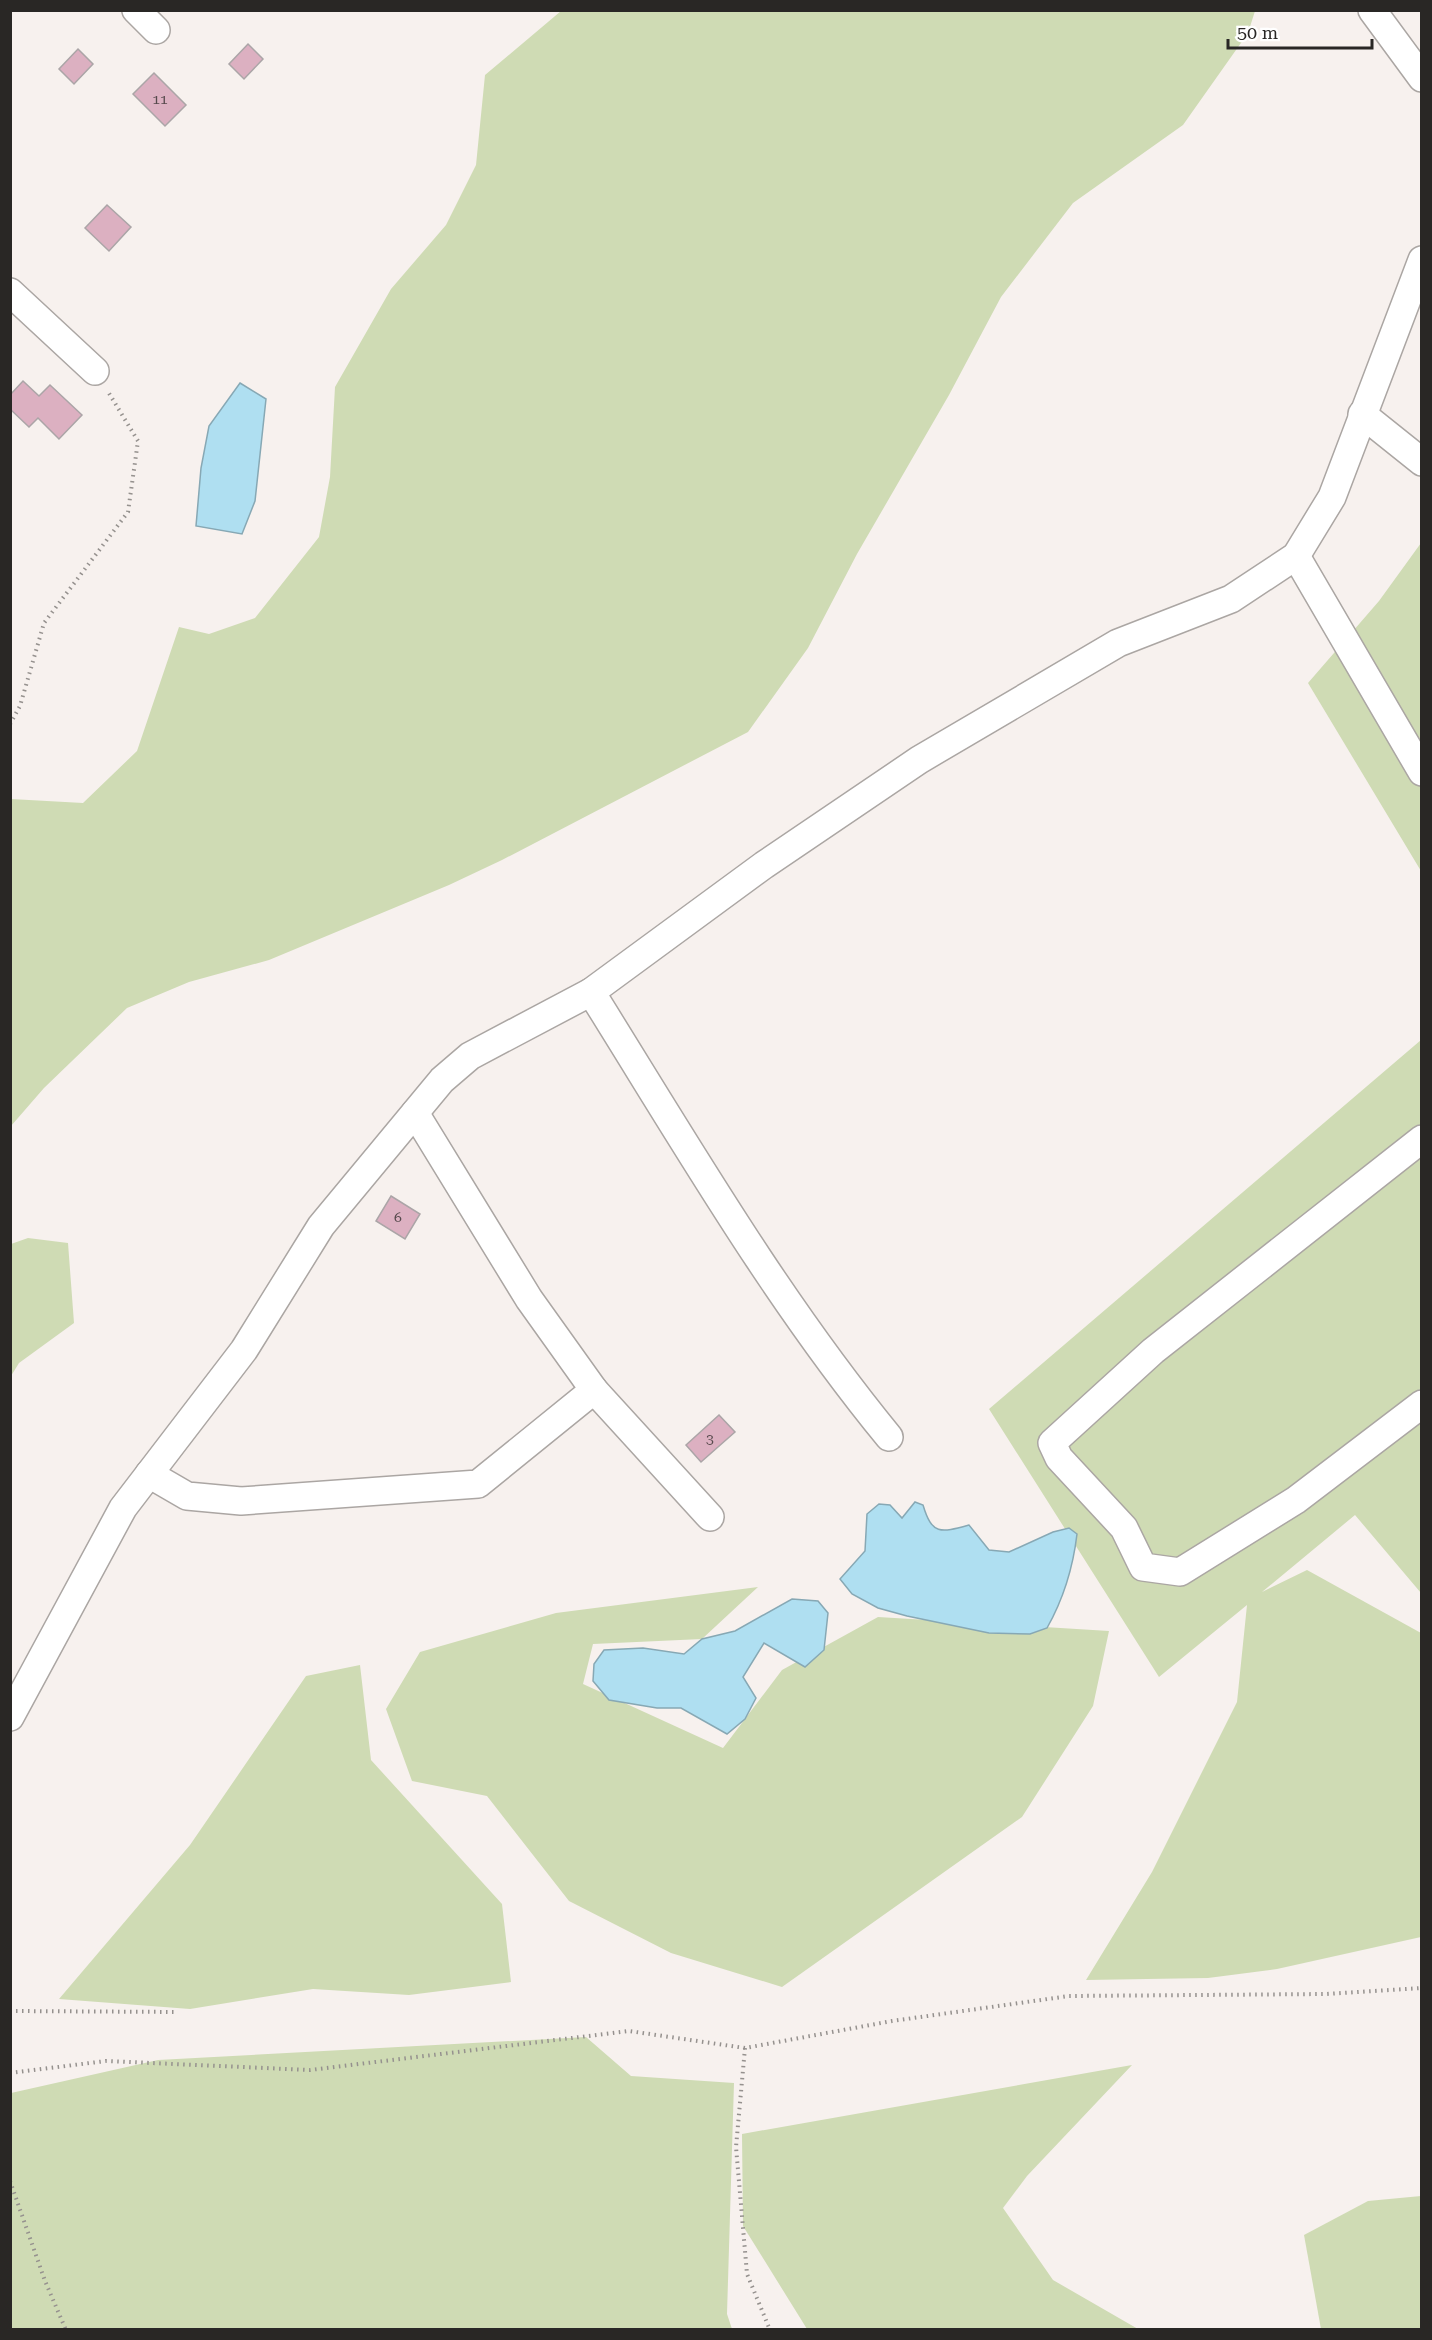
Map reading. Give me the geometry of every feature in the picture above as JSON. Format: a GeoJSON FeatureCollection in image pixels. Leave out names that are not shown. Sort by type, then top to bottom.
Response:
{"type":"FeatureCollection","features":[{"type":"Feature","properties":{"kind":"street"},"geometry":{"type":"LineString","coordinates":[[136,10],[156,30]]}},
{"type":"Feature","properties":{"kind":"street"},"geometry":{"type":"LineString","coordinates":[[1372,10],[1422,78]]}},
{"type":"Feature","properties":{"kind":"street"},"geometry":{"type":"LineString","coordinates":[[10,1717],[123,1508],[244,1350],[321,1226],[442,1080],[470,1056],[591,992],[764,865],[919,760],[1118,643],[1231,599],[1296,556],[1332,496],[1422,260]]}},
{"type":"Feature","properties":{"kind":"street"},"geometry":{"type":"LineString","coordinates":[[10,292],[95,371]]}},
{"type":"Feature","properties":{"kind":"street"},"geometry":{"type":"LineString","coordinates":[[1362,414],[1422,462]]}},
{"type":"Feature","properties":{"kind":"street"},"geometry":{"type":"LineString","coordinates":[[1296,556],[1422,772]]}},
{"type":"Feature","properties":{"kind":"street"},"geometry":{"type":"LineString","coordinates":[[591,992],[758,1259],[848,1386],[889,1437]]}},
{"type":"Feature","properties":{"kind":"street"},"geometry":{"type":"LineString","coordinates":[[416,1113],[529,1299],[594,1390],[710,1517]]}},
{"type":"Feature","properties":{"kind":"street"},"geometry":{"type":"LineString","coordinates":[[1422,1139],[1153,1351],[1052,1443],[1059,1458],[1124,1528],[1143,1567],[1180,1572],[1296,1500],[1422,1404]]}},
{"type":"Feature","properties":{"kind":"street"},"geometry":{"type":"LineString","coordinates":[[149,1474],[187,1496],[241,1501],[478,1484],[594,1390]]}},
{"type":"Feature","properties":{"kind":"path"},"geometry":{"type":"LineString","coordinates":[[10,724],[20,706],[44,623],[128,512],[138,441],[95,371]]}},
{"type":"Feature","properties":{"kind":"path"},"geometry":{"type":"LineString","coordinates":[[10,2073],[106,2061],[310,2070],[629,2031],[745,2048],[892,2021],[1069,1996],[1326,1994],[1422,1988]]}},
{"type":"Feature","properties":{"kind":"path"},"geometry":{"type":"LineString","coordinates":[[10,2011],[178,2012]]}},
{"type":"Feature","properties":{"kind":"path"},"geometry":{"type":"LineString","coordinates":[[745,2048],[736,2147],[747,2274],[770,2330]]}},
{"type":"Feature","properties":{"kind":"path"},"geometry":{"type":"LineString","coordinates":[[10,2181],[45,2281],[66,2330]]}},
{"type":"Feature","properties":{"kind":"green space"},"geometry":{"type":"Polygon","coordinates":[[[561,11],[1255,11],[1248,33],[1183,125],[1073,203],[1001,297],[949,395],[857,554],[808,648],[748,732],[502,860],[449,885],[269,960],[189,982],[127,1008],[44,1088],[11,1126],[11,799],[83,803],[137,751],[179,627],[209,634],[255,618],[319,537],[330,477],[335,387],[391,289],[446,225],[476,165],[485,75],[561,11]]]}},
{"type":"Feature","properties":{"kind":"green space"},"geometry":{"type":"Polygon","coordinates":[[[1421,543],[1421,871],[1308,683],[1379,601],[1421,543]]]}},
{"type":"Feature","properties":{"kind":"green space"},"geometry":{"type":"Polygon","coordinates":[[[1421,1040],[1421,1593],[1355,1515],[1262,1592],[1307,1570],[1421,1633],[1421,1937],[1277,1969],[1208,1978],[1086,1980],[1152,1872],[1237,1702],[1247,1605],[1159,1677],[989,1409],[1421,1040]]]}},
{"type":"Feature","properties":{"kind":"green space"},"geometry":{"type":"Polygon","coordinates":[[[28,1238],[68,1243],[74,1323],[19,1363],[11,1376],[11,1244],[28,1238]]]}},
{"type":"Feature","properties":{"kind":"green space"},"geometry":{"type":"Polygon","coordinates":[[[758,1587],[702,1639],[593,1644],[583,1684],[723,1748],[782,1670],[878,1617],[1109,1631],[1093,1706],[1022,1817],[782,1987],[671,1953],[569,1901],[487,1796],[412,1781],[386,1709],[420,1652],[556,1613],[758,1587]]]}},
{"type":"Feature","properties":{"kind":"green space"},"geometry":{"type":"Polygon","coordinates":[[[360,1665],[371,1760],[502,1904],[511,1982],[409,1995],[313,1989],[190,2009],[59,1999],[190,1845],[306,1676],[360,1665]]]}},
{"type":"Feature","properties":{"kind":"green space"},"geometry":{"type":"Polygon","coordinates":[[[586,2037],[631,2076],[734,2083],[727,2314],[732,2329],[11,2329],[11,2093],[158,2060],[586,2037]]]}},
{"type":"Feature","properties":{"kind":"green space"},"geometry":{"type":"Polygon","coordinates":[[[1132,2065],[1027,2176],[1003,2208],[1053,2280],[1138,2329],[807,2329],[743,2226],[742,2134],[1132,2065]]]}},
{"type":"Feature","properties":{"kind":"green space"},"geometry":{"type":"Polygon","coordinates":[[[1421,2196],[1421,2329],[1321,2329],[1304,2235],[1368,2201],[1421,2196]]]}},
{"type":"Feature","properties":{"kind":"water"},"geometry":{"type":"Polygon","coordinates":[[[240,383],[266,399],[255,501],[242,534],[196,526],[201,468],[209,426],[240,383]]]}},
{"type":"Feature","properties":{"kind":"water"},"geometry":{"type":"Polygon","coordinates":[[[915,1502],[923,1505],[934,1527],[944,1530],[969,1525],[989,1550],[1009,1552],[1053,1532],[1069,1528],[1077,1534],[1067,1582],[1047,1628],[1030,1634],[989,1633],[878,1608],[852,1594],[840,1579],[865,1551],[867,1514],[879,1504],[890,1505],[902,1518],[915,1502]]]}},
{"type":"Feature","properties":{"kind":"water"},"geometry":{"type":"Polygon","coordinates":[[[792,1599],[818,1601],[828,1613],[824,1650],[805,1667],[764,1643],[743,1677],[756,1698],[745,1719],[727,1734],[681,1708],[657,1708],[609,1700],[593,1681],[594,1664],[604,1650],[643,1648],[684,1654],[702,1639],[735,1631],[792,1599]]]}},
{"type":"Feature","properties":{"kind":"building"},"geometry":{"type":"Polygon","coordinates":[[[248,44],[263,59],[244,79],[229,64],[248,44]]]}},
{"type":"Feature","properties":{"kind":"building"},"geometry":{"type":"Polygon","coordinates":[[[78,49],[93,64],[74,84],[59,69],[78,49]]]}},
{"type":"Feature","properties":{"kind":"building"},"geometry":{"type":"Polygon","coordinates":[[[154,73],[186,105],[165,126],[133,94],[154,73]]]}},
{"type":"Feature","properties":{"kind":"building"},"geometry":{"type":"Polygon","coordinates":[[[107,205],[131,227],[109,251],[85,228],[107,205]]]}},
{"type":"Feature","properties":{"kind":"building"},"geometry":{"type":"Polygon","coordinates":[[[23,381],[39,396],[50,385],[82,415],[59,439],[38,418],[29,427],[10,409],[10,395],[23,381]]]}},
{"type":"Feature","properties":{"kind":"building"},"geometry":{"type":"Polygon","coordinates":[[[391,1196],[420,1214],[405,1239],[376,1221],[391,1196]]]}},
{"type":"Feature","properties":{"kind":"building"},"geometry":{"type":"Polygon","coordinates":[[[719,1415],[735,1432],[701,1462],[686,1445],[719,1415]]]}}]}
